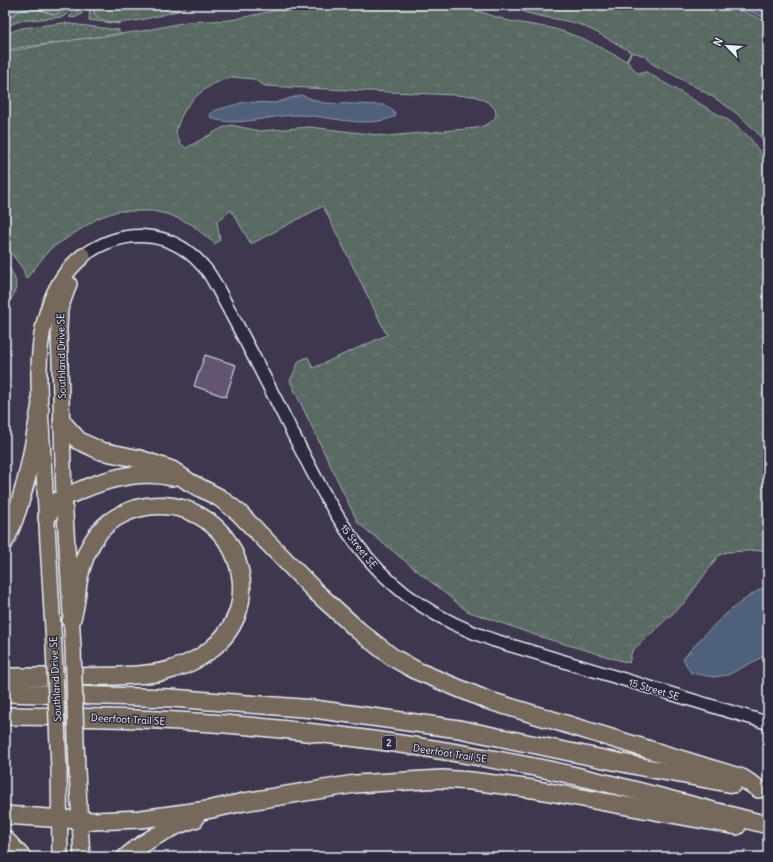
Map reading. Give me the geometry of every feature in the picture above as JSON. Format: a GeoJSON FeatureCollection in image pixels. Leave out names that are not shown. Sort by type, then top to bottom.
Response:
{"type":"FeatureCollection","features":[{"type":"Feature","properties":{"kind":"highway"},"geometry":{"type":"LineString","coordinates":[[5,541],[15,520],[24,494],[40,409]]}},
{"type":"Feature","properties":{"kind":"highway"},"geometry":{"type":"LineString","coordinates":[[62,422],[79,441],[101,451],[140,459],[172,470],[189,482],[220,498],[239,513],[315,591],[359,631],[392,657],[417,671],[487,700],[742,778],[763,790]]}},
{"type":"Feature","properties":{"kind":"highway"},"geometry":{"type":"LineString","coordinates":[[47,518],[54,504],[64,497],[103,481],[122,477],[163,475],[189,482]]}},
{"type":"Feature","properties":{"kind":"highway"},"geometry":{"type":"LineString","coordinates":[[5,676],[87,677],[145,674],[172,670],[189,663],[203,656],[214,646],[226,634],[236,617],[241,600],[242,582],[238,562],[229,541],[216,526],[198,514],[179,507],[158,505],[140,507],[111,520],[100,530],[88,548],[81,570],[75,612],[71,621]]}},
{"type":"Feature","properties":{"kind":"highway"},"geometry":{"type":"LineString","coordinates":[[5,693],[171,698],[314,710],[459,729],[647,768],[763,790]]}},
{"type":"Feature","properties":{"kind":"highway","name":"Deerfoot Trail SE"},"geometry":{"type":"LineString","coordinates":[[5,716],[81,717],[211,723],[315,733],[452,752],[536,767],[628,788],[767,825]]}},
{"type":"Feature","properties":{"kind":"highway"},"geometry":{"type":"LineString","coordinates":[[5,815],[80,821],[141,819],[201,811],[244,802],[355,784],[442,779],[533,789],[735,826],[767,825]]}},
{"type":"Feature","properties":{"kind":"highway"},"geometry":{"type":"LineString","coordinates":[[126,857],[139,846],[161,832],[244,802]]}},
{"type":"Feature","properties":{"kind":"highway"},"geometry":{"type":"LineString","coordinates":[[5,839],[22,857]]}},
{"type":"Feature","properties":{"kind":"main road","name":"Southland Drive SE"},"geometry":{"type":"LineString","coordinates":[[60,857],[59,770],[54,647],[40,409],[40,353],[44,322],[50,303],[70,268],[83,256]]}},
{"type":"Feature","properties":{"kind":"main road","name":"Southland Drive SE"},"geometry":{"type":"LineString","coordinates":[[82,857],[77,770],[73,647],[64,497],[58,330],[63,296],[74,271],[83,256]]}},
{"type":"Feature","properties":{"kind":"street","name":"15 Street SE"},"geometry":{"type":"LineString","coordinates":[[83,256],[98,246],[116,239],[140,235],[159,238],[174,244],[187,252],[203,266],[217,286],[311,469],[345,530],[378,570],[414,601],[466,631],[768,723]]}},
{"type":"Feature","properties":{"kind":"green space"},"geometry":{"type":"Polygon","coordinates":[[[5,5],[73,5],[55,15],[40,10],[29,8],[24,9],[5,20],[5,5]]]}},
{"type":"Feature","properties":{"kind":"green space"},"geometry":{"type":"Polygon","coordinates":[[[73,5],[79,5],[63,17],[20,21],[5,27],[5,20],[24,9],[29,8],[40,10],[55,15],[73,5]]]}},
{"type":"Feature","properties":{"kind":"green space"},"geometry":{"type":"Polygon","coordinates":[[[83,5],[82,14],[74,18],[69,17],[83,5]]]}},
{"type":"Feature","properties":{"kind":"green space"},"geometry":{"type":"Polygon","coordinates":[[[90,5],[93,5],[95,14],[104,20],[119,22],[119,24],[89,20],[90,5]]]}},
{"type":"Feature","properties":{"kind":"green space"},"geometry":{"type":"Polygon","coordinates":[[[93,5],[188,5],[182,10],[140,20],[116,22],[107,21],[97,17],[94,12],[93,5]]]}},
{"type":"Feature","properties":{"kind":"green space"},"geometry":{"type":"Polygon","coordinates":[[[296,5],[459,5],[509,21],[551,28],[565,32],[586,40],[626,61],[631,52],[591,30],[578,24],[526,12],[510,5],[728,5],[768,22],[768,147],[744,120],[715,98],[651,63],[646,56],[632,52],[627,61],[637,73],[646,72],[731,122],[750,138],[768,164],[768,550],[727,552],[719,555],[684,603],[632,651],[629,663],[541,637],[467,611],[358,523],[290,381],[299,361],[308,357],[313,368],[387,335],[323,206],[251,244],[231,210],[217,222],[220,240],[215,244],[191,224],[170,215],[153,211],[118,211],[98,218],[50,249],[26,279],[23,269],[5,245],[5,52],[74,40],[142,31],[187,22],[231,20],[277,10],[290,12],[296,5]],[[232,77],[222,80],[204,90],[196,97],[183,113],[179,123],[176,133],[180,143],[186,148],[222,128],[231,125],[260,131],[310,127],[387,136],[477,128],[492,121],[496,112],[489,103],[474,96],[265,86],[253,79],[232,77]]]}},
{"type":"Feature","properties":{"kind":"green space"},"geometry":{"type":"Polygon","coordinates":[[[63,23],[119,30],[119,34],[17,48],[5,52],[5,34],[22,28],[63,23]]]}},
{"type":"Feature","properties":{"kind":"green space"},"geometry":{"type":"Polygon","coordinates":[[[5,262],[14,275],[16,286],[13,296],[5,309],[5,262]]]}},
{"type":"Feature","properties":{"kind":"water"},"geometry":{"type":"Polygon","coordinates":[[[734,5],[768,5],[768,19],[734,5]]]}},
{"type":"Feature","properties":{"kind":"water"},"geometry":{"type":"Polygon","coordinates":[[[301,95],[323,103],[384,105],[392,109],[396,116],[372,122],[347,121],[296,115],[231,122],[211,118],[210,115],[213,111],[245,102],[275,103],[301,95]]]}},
{"type":"Feature","properties":{"kind":"water"},"geometry":{"type":"Polygon","coordinates":[[[768,585],[768,654],[728,675],[714,677],[691,673],[683,659],[692,648],[733,608],[768,585]]]}},
{"type":"Feature","properties":{"kind":"building"},"geometry":{"type":"Polygon","coordinates":[[[205,355],[236,365],[226,397],[194,386],[205,355]]]}}]}
